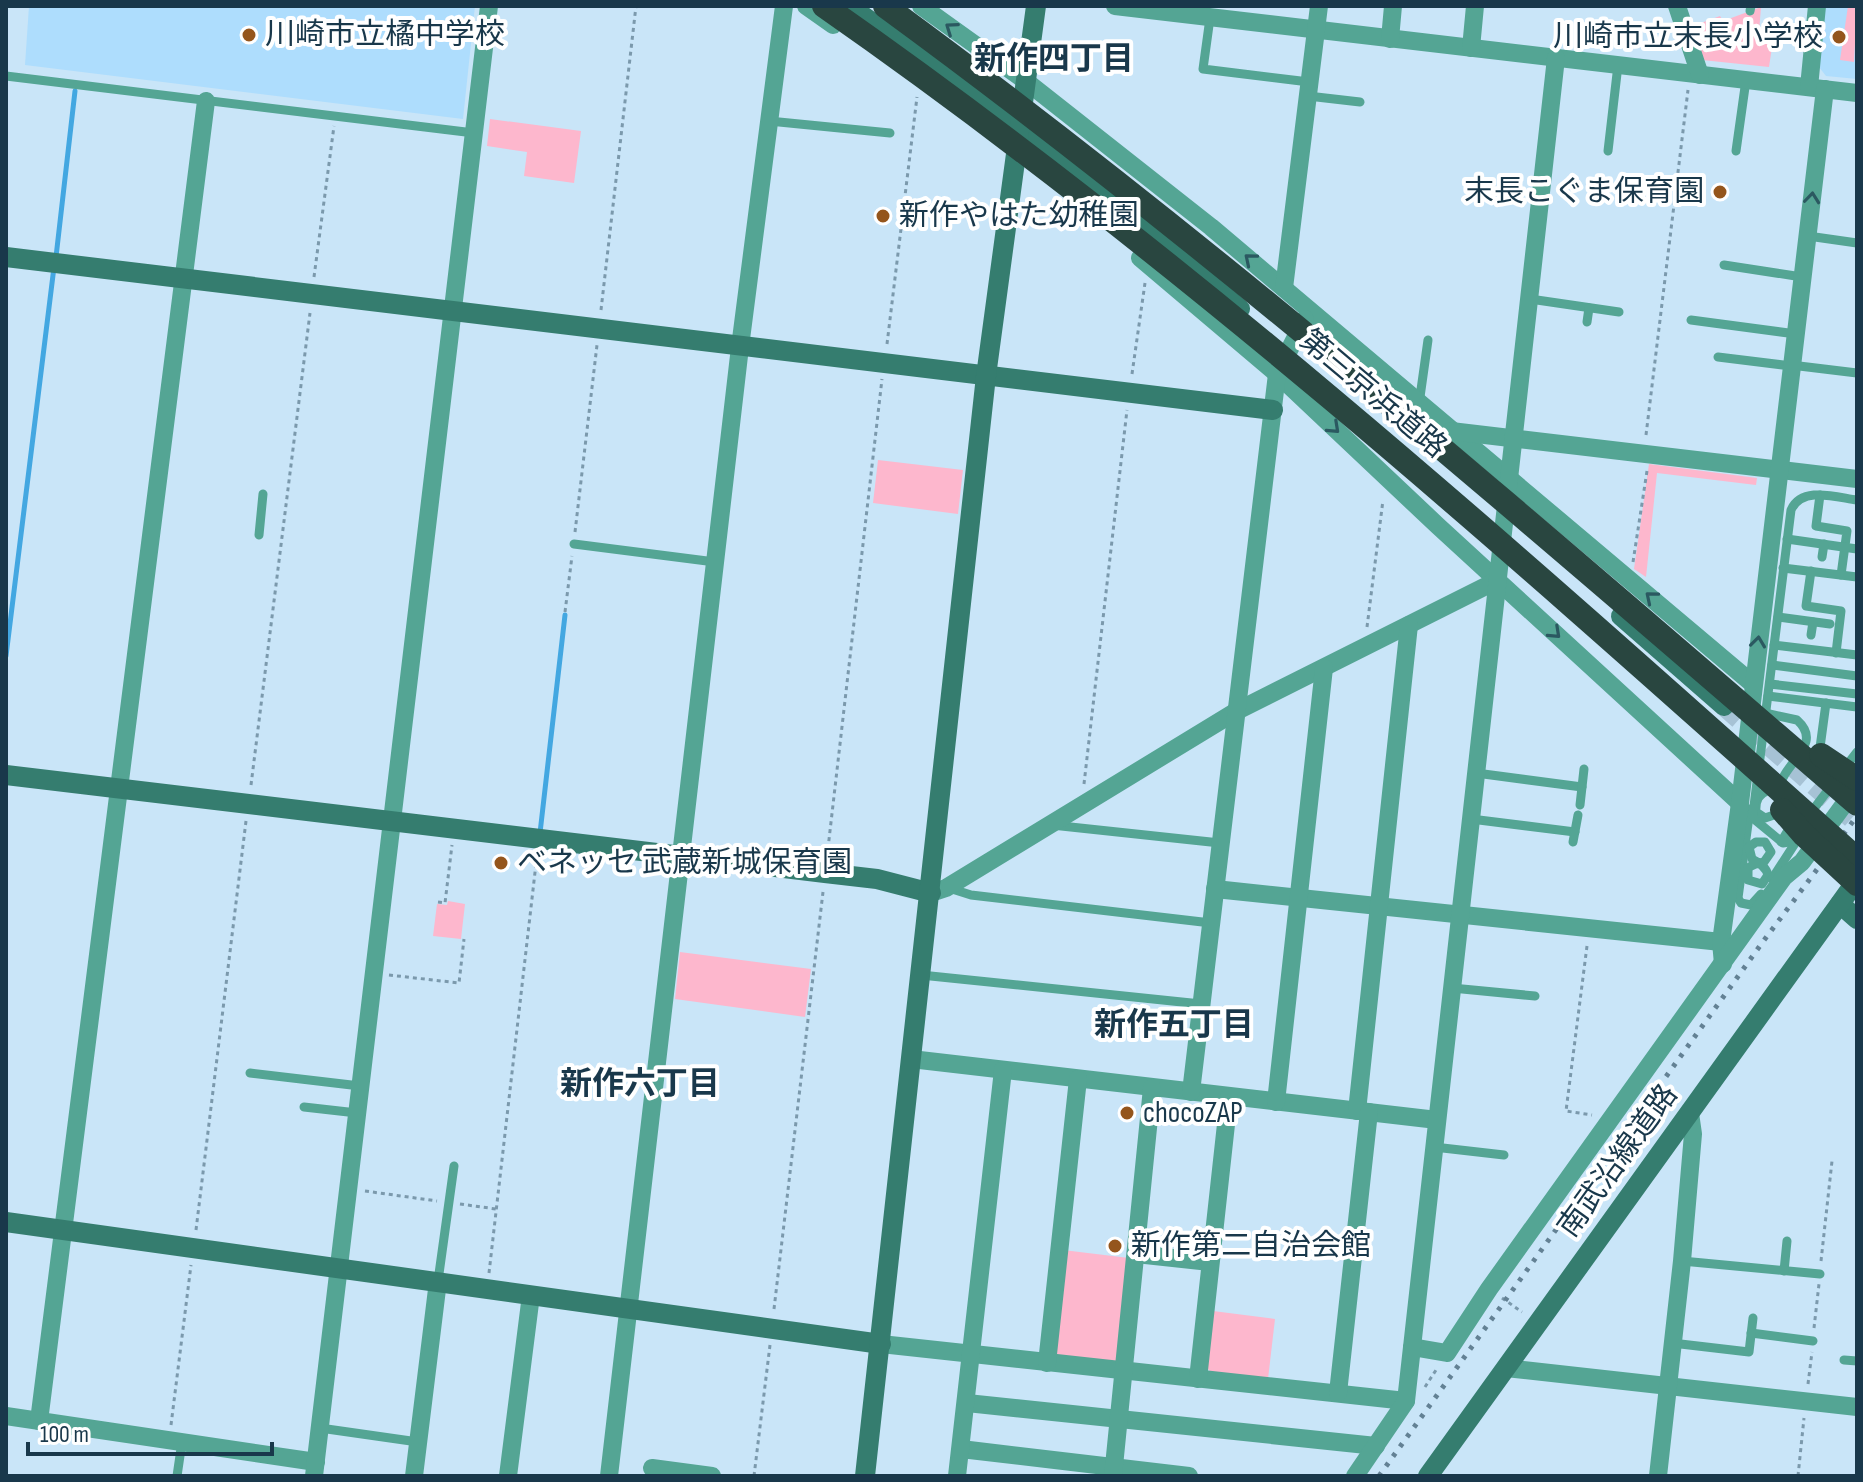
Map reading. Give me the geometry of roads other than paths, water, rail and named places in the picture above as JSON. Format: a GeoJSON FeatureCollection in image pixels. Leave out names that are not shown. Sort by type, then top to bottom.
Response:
{"type":"FeatureCollection","features":[{"type":"Feature","properties":{"kind":"highway","name":"第三京浜道路"},"geometry":{"type":"LineString","coordinates":[[824,6],[946,91],[1151,250],[1546,585],[1738,701],[1795,803],[1857,859]]}},
{"type":"Feature","properties":{"kind":"highway","name":"第三京浜道路"},"geometry":{"type":"LineString","coordinates":[[885,6],[1237,276],[1523,515],[1857,804]]}},
{"type":"Feature","properties":{"kind":"highway"},"geometry":{"type":"LineString","coordinates":[[1738,701],[1857,779]]}},
{"type":"Feature","properties":{"kind":"highway"},"geometry":{"type":"LineString","coordinates":[[1738,701],[1804,835],[1857,882]]}},
{"type":"Feature","properties":{"kind":"street"},"geometry":{"type":"LineString","coordinates":[[6,1416],[176,1441],[315,1469],[489,6]]}},
{"type":"Feature","properties":{"kind":"street"},"geometry":{"type":"LineString","coordinates":[[609,1476],[740,347],[784,6]]}},
{"type":"Feature","properties":{"kind":"street"},"geometry":{"type":"LineString","coordinates":[[806,6],[1016,158],[1147,263],[1277,374],[1744,811]]}},
{"type":"Feature","properties":{"kind":"street"},"geometry":{"type":"LineString","coordinates":[[849,6],[1021,125]]}},
{"type":"Feature","properties":{"kind":"street"},"geometry":{"type":"LineString","coordinates":[[865,6],[1174,237],[1292,344],[1504,524],[1738,701]]}},
{"type":"Feature","properties":{"kind":"street"},"geometry":{"type":"LineString","coordinates":[[921,6],[1027,82],[1152,179],[1310,309],[1509,480],[1738,701]]}},
{"type":"Feature","properties":{"kind":"street"},"geometry":{"type":"LineString","coordinates":[[865,1476],[921,975],[938,890],[986,376],[1036,6]]}},
{"type":"Feature","properties":{"kind":"street"},"geometry":{"type":"LineString","coordinates":[[1115,6],[1857,93]]}},
{"type":"Feature","properties":{"kind":"street"},"geometry":{"type":"LineString","coordinates":[[1284,288],[1319,6]]}},
{"type":"Feature","properties":{"kind":"street"},"geometry":{"type":"LineString","coordinates":[[1390,39],[1393,6]]}},
{"type":"Feature","properties":{"kind":"street"},"geometry":{"type":"LineString","coordinates":[[1471,48],[1475,6]]}},
{"type":"Feature","properties":{"kind":"street"},"geometry":{"type":"LineString","coordinates":[[1677,6],[1695,74]]}},
{"type":"Feature","properties":{"kind":"street"},"geometry":{"type":"LineString","coordinates":[[1723,964],[1721,942],[1744,811],[1738,701],[1783,508],[1779,470],[1808,236],[1817,88],[1817,6]]}},
{"type":"Feature","properties":{"kind":"street"},"geometry":{"type":"LineString","coordinates":[[1355,1476],[1406,1401],[1556,58]]}},
{"type":"Feature","properties":{"kind":"street"},"geometry":{"type":"LineString","coordinates":[[39,1421],[206,101]]}},
{"type":"Feature","properties":{"kind":"street"},"geometry":{"type":"LineString","coordinates":[[6,257],[1273,410]]}},
{"type":"Feature","properties":{"kind":"street"},"geometry":{"type":"LineString","coordinates":[[1191,1092],[1277,374],[1310,309]]}},
{"type":"Feature","properties":{"kind":"street"},"geometry":{"type":"LineString","coordinates":[[1451,431],[1857,479]]}},
{"type":"Feature","properties":{"kind":"street"},"geometry":{"type":"LineString","coordinates":[[6,775],[877,879],[938,890],[1235,712],[1498,580]]}},
{"type":"Feature","properties":{"kind":"street"},"geometry":{"type":"LineString","coordinates":[[1338,1393],[1379,906],[1409,625]]}},
{"type":"Feature","properties":{"kind":"street"},"geometry":{"type":"LineString","coordinates":[[1276,1102],[1324,668]]}},
{"type":"Feature","properties":{"kind":"street"},"geometry":{"type":"LineString","coordinates":[[1412,1347],[1447,1353],[1489,1289],[1784,877],[1802,862],[1857,786]]}},
{"type":"Feature","properties":{"kind":"street","name":"南武沿線道路"},"geometry":{"type":"LineString","coordinates":[[1428,1476],[1857,882]]}},
{"type":"Feature","properties":{"kind":"street"},"geometry":{"type":"LineString","coordinates":[[1215,889],[1721,942]]}},
{"type":"Feature","properties":{"kind":"street"},"geometry":{"type":"LineString","coordinates":[[1840,904],[1857,919]]}},
{"type":"Feature","properties":{"kind":"street"},"geometry":{"type":"LineString","coordinates":[[911,1059],[1437,1120]]}},
{"type":"Feature","properties":{"kind":"street"},"geometry":{"type":"LineString","coordinates":[[957,1476],[1003,1070]]}},
{"type":"Feature","properties":{"kind":"street"},"geometry":{"type":"LineString","coordinates":[[1047,1363],[1078,1079]]}},
{"type":"Feature","properties":{"kind":"street"},"geometry":{"type":"LineString","coordinates":[[1114,1472],[1152,1088]]}},
{"type":"Feature","properties":{"kind":"street"},"geometry":{"type":"LineString","coordinates":[[1198,1379],[1229,1097]]}},
{"type":"Feature","properties":{"kind":"street"},"geometry":{"type":"LineString","coordinates":[[1658,1476],[1682,1261],[1693,1134],[1690,1113]]}},
{"type":"Feature","properties":{"kind":"street"},"geometry":{"type":"LineString","coordinates":[[6,1222],[881,1344],[1406,1401]]}},
{"type":"Feature","properties":{"kind":"street"},"geometry":{"type":"LineString","coordinates":[[1136,1254],[1210,1262]]}},
{"type":"Feature","properties":{"kind":"street"},"geometry":{"type":"LineString","coordinates":[[414,1476],[438,1281]]}},
{"type":"Feature","properties":{"kind":"street"},"geometry":{"type":"LineString","coordinates":[[508,1476],[531,1295]]}},
{"type":"Feature","properties":{"kind":"street"},"geometry":{"type":"LineString","coordinates":[[1506,1368],[1857,1407]]}},
{"type":"Feature","properties":{"kind":"street"},"geometry":{"type":"LineString","coordinates":[[967,1403],[1376,1446]]}},
{"type":"Feature","properties":{"kind":"street"},"geometry":{"type":"LineString","coordinates":[[961,1449],[1114,1472],[1189,1476]]}},
{"type":"Feature","properties":{"kind":"street"},"geometry":{"type":"LineString","coordinates":[[652,1468],[712,1476]]}},
{"type":"Feature","properties":{"kind":"lane"},"geometry":{"type":"LineString","coordinates":[[1210,18],[1203,69],[1360,102]]}},
{"type":"Feature","properties":{"kind":"lane"},"geometry":{"type":"LineString","coordinates":[[1608,151],[1618,65]]}},
{"type":"Feature","properties":{"kind":"lane"},"geometry":{"type":"LineString","coordinates":[[6,76],[474,133]]}},
{"type":"Feature","properties":{"kind":"lane"},"geometry":{"type":"LineString","coordinates":[[1736,151],[1746,80]]}},
{"type":"Feature","properties":{"kind":"lane"},"geometry":{"type":"LineString","coordinates":[[769,121],[890,133]]}},
{"type":"Feature","properties":{"kind":"lane"},"geometry":{"type":"LineString","coordinates":[[1808,236],[1857,243]]}},
{"type":"Feature","properties":{"kind":"lane"},"geometry":{"type":"LineString","coordinates":[[1724,265],[1802,277]]}},
{"type":"Feature","properties":{"kind":"lane"},"geometry":{"type":"LineString","coordinates":[[1530,299],[1619,312]]}},
{"type":"Feature","properties":{"kind":"lane"},"geometry":{"type":"LineString","coordinates":[[1587,322],[1589,308]]}},
{"type":"Feature","properties":{"kind":"lane"},"geometry":{"type":"LineString","coordinates":[[1691,320],[1796,334]]}},
{"type":"Feature","properties":{"kind":"lane"},"geometry":{"type":"LineString","coordinates":[[1419,404],[1428,340]]}},
{"type":"Feature","properties":{"kind":"lane"},"geometry":{"type":"LineString","coordinates":[[1718,357],[1857,373]]}},
{"type":"Feature","properties":{"kind":"lane"},"geometry":{"type":"LineString","coordinates":[[259,535],[263,494]]}},
{"type":"Feature","properties":{"kind":"lane"},"geometry":{"type":"LineString","coordinates":[[1738,701],[1772,665],[1787,539],[1783,508],[1801,497],[1820,495],[1857,500]]}},
{"type":"Feature","properties":{"kind":"lane"},"geometry":{"type":"LineString","coordinates":[[1820,495],[1816,526],[1847,531],[1841,575]]}},
{"type":"Feature","properties":{"kind":"lane"},"geometry":{"type":"LineString","coordinates":[[1787,539],[1857,549]]}},
{"type":"Feature","properties":{"kind":"lane"},"geometry":{"type":"LineString","coordinates":[[574,544],[715,562]]}},
{"type":"Feature","properties":{"kind":"lane"},"geometry":{"type":"LineString","coordinates":[[1822,557],[1824,544]]}},
{"type":"Feature","properties":{"kind":"lane"},"geometry":{"type":"LineString","coordinates":[[1783,568],[1857,577]]}},
{"type":"Feature","properties":{"kind":"lane"},"geometry":{"type":"LineString","coordinates":[[1811,571],[1806,606],[1841,611],[1836,653]]}},
{"type":"Feature","properties":{"kind":"lane"},"geometry":{"type":"LineString","coordinates":[[1778,617],[1830,624]]}},
{"type":"Feature","properties":{"kind":"lane"},"geometry":{"type":"LineString","coordinates":[[1811,635],[1813,622]]}},
{"type":"Feature","properties":{"kind":"lane"},"geometry":{"type":"LineString","coordinates":[[1774,645],[1857,655]]}},
{"type":"Feature","properties":{"kind":"lane"},"geometry":{"type":"LineString","coordinates":[[1772,665],[1857,676]]}},
{"type":"Feature","properties":{"kind":"lane"},"geometry":{"type":"LineString","coordinates":[[1738,701],[1857,694]]}},
{"type":"Feature","properties":{"kind":"lane"},"geometry":{"type":"LineString","coordinates":[[1738,701],[1826,703],[1857,707]]}},
{"type":"Feature","properties":{"kind":"lane"},"geometry":{"type":"LineString","coordinates":[[1738,701],[1765,713],[1797,720],[1806,734],[1805,747],[1782,777],[1795,803],[1788,856],[1752,904],[1746,905],[1738,898],[1744,811],[1756,790]]}},
{"type":"Feature","properties":{"kind":"lane"},"geometry":{"type":"LineString","coordinates":[[1816,777],[1826,703]]}},
{"type":"Feature","properties":{"kind":"lane"},"geometry":{"type":"LineString","coordinates":[[1765,713],[1753,817],[1781,842],[1789,842],[1795,803],[1857,752]]}},
{"type":"Feature","properties":{"kind":"lane"},"geometry":{"type":"LineString","coordinates":[[1471,819],[1574,837],[1584,769]]}},
{"type":"Feature","properties":{"kind":"lane"},"geometry":{"type":"LineString","coordinates":[[1476,773],[1582,787]]}},
{"type":"Feature","properties":{"kind":"lane"},"geometry":{"type":"LineString","coordinates":[[1757,779],[1795,803]]}},
{"type":"Feature","properties":{"kind":"lane"},"geometry":{"type":"LineString","coordinates":[[1781,842],[1790,827],[1788,816],[1777,814],[1765,818],[1756,812],[1757,799],[1795,803]]}},
{"type":"Feature","properties":{"kind":"lane"},"geometry":{"type":"LineString","coordinates":[[1050,825],[1220,843]]}},
{"type":"Feature","properties":{"kind":"lane"},"geometry":{"type":"LineString","coordinates":[[1759,863],[1749,854],[1752,844],[1765,842],[1770,854],[1764,862],[1759,863],[1748,868],[1746,874],[1748,880],[1756,884],[1762,884],[1768,875],[1767,869],[1759,863]]}},
{"type":"Feature","properties":{"kind":"lane"},"geometry":{"type":"LineString","coordinates":[[1770,854],[1788,856]]}},
{"type":"Feature","properties":{"kind":"lane"},"geometry":{"type":"LineString","coordinates":[[1752,904],[1756,884]]}},
{"type":"Feature","properties":{"kind":"lane"},"geometry":{"type":"LineString","coordinates":[[938,890],[1211,923]]}},
{"type":"Feature","properties":{"kind":"lane"},"geometry":{"type":"LineString","coordinates":[[921,975],[1201,1004]]}},
{"type":"Feature","properties":{"kind":"lane"},"geometry":{"type":"LineString","coordinates":[[1452,988],[1535,996]]}},
{"type":"Feature","properties":{"kind":"lane"},"geometry":{"type":"LineString","coordinates":[[250,1073],[360,1086]]}},
{"type":"Feature","properties":{"kind":"lane"},"geometry":{"type":"LineString","coordinates":[[304,1107],[357,1113]]}},
{"type":"Feature","properties":{"kind":"lane"},"geometry":{"type":"LineString","coordinates":[[1434,1147],[1504,1155]]}},
{"type":"Feature","properties":{"kind":"lane"},"geometry":{"type":"LineString","coordinates":[[438,1281],[454,1166]]}},
{"type":"Feature","properties":{"kind":"lane"},"geometry":{"type":"LineString","coordinates":[[1784,1271],[1787,1241]]}},
{"type":"Feature","properties":{"kind":"lane"},"geometry":{"type":"LineString","coordinates":[[1682,1261],[1820,1274]]}},
{"type":"Feature","properties":{"kind":"lane"},"geometry":{"type":"LineString","coordinates":[[1672,1343],[1749,1352],[1753,1318]]}},
{"type":"Feature","properties":{"kind":"lane"},"geometry":{"type":"LineString","coordinates":[[1751,1333],[1813,1341]]}},
{"type":"Feature","properties":{"kind":"lane"},"geometry":{"type":"LineString","coordinates":[[1844,1360],[1857,1361]]}},
{"type":"Feature","properties":{"kind":"lane"},"geometry":{"type":"LineString","coordinates":[[320,1428],[418,1442]]}},
{"type":"Feature","properties":{"kind":"lane"},"geometry":{"type":"LineString","coordinates":[[176,1441],[177,1476]]}},
{"type":"Feature","properties":{"kind":"waterway"},"geometry":{"type":"LineString","coordinates":[[56,257],[75,91]]}},
{"type":"Feature","properties":{"kind":"waterway"},"geometry":{"type":"LineString","coordinates":[[6,656],[54,267]]}},
{"type":"Feature","properties":{"kind":"waterway"},"geometry":{"type":"LineString","coordinates":[[540,833],[565,615]]}},
{"type":"Feature","properties":{"kind":"tunnel"},"geometry":{"type":"LineString","coordinates":[[1724,706],[1857,823]]}},
{"type":"Feature","properties":{"kind":"railway"},"geometry":{"type":"LineString","coordinates":[[1379,1476],[1762,943],[1857,816]]}},
{"type":"Feature","properties":{"kind":"place","name":"川崎市立橘中学校"},"geometry":{"type":"Point","coordinates":[249,35]}},
{"type":"Feature","properties":{"kind":"place","name":"川崎市立末長小学校"},"geometry":{"type":"Point","coordinates":[1839,37]}},
{"type":"Feature","properties":{"kind":"place","name":"末長こぐま保育園"},"geometry":{"type":"Point","coordinates":[1720,192]}},
{"type":"Feature","properties":{"kind":"place","name":"新作やはた幼稚園"},"geometry":{"type":"Point","coordinates":[883,216]}},
{"type":"Feature","properties":{"kind":"place","name":"ベネッセ 武蔵新城保育園"},"geometry":{"type":"Point","coordinates":[501,863]}},
{"type":"Feature","properties":{"kind":"place","name":"chocoZAP"},"geometry":{"type":"Point","coordinates":[1127,1113]}},
{"type":"Feature","properties":{"kind":"place","name":"新作第二自治会館"},"geometry":{"type":"Point","coordinates":[1115,1246]}},
{"type":"Feature","properties":{"kind":"district","name":"新作四丁目"},"geometry":{"type":"Point","coordinates":[1054,59]}},
{"type":"Feature","properties":{"kind":"district","name":"新作五丁目"},"geometry":{"type":"Point","coordinates":[1174,1025]}},
{"type":"Feature","properties":{"kind":"district","name":"新作六丁目"},"geometry":{"type":"Point","coordinates":[640,1084]}}]}
